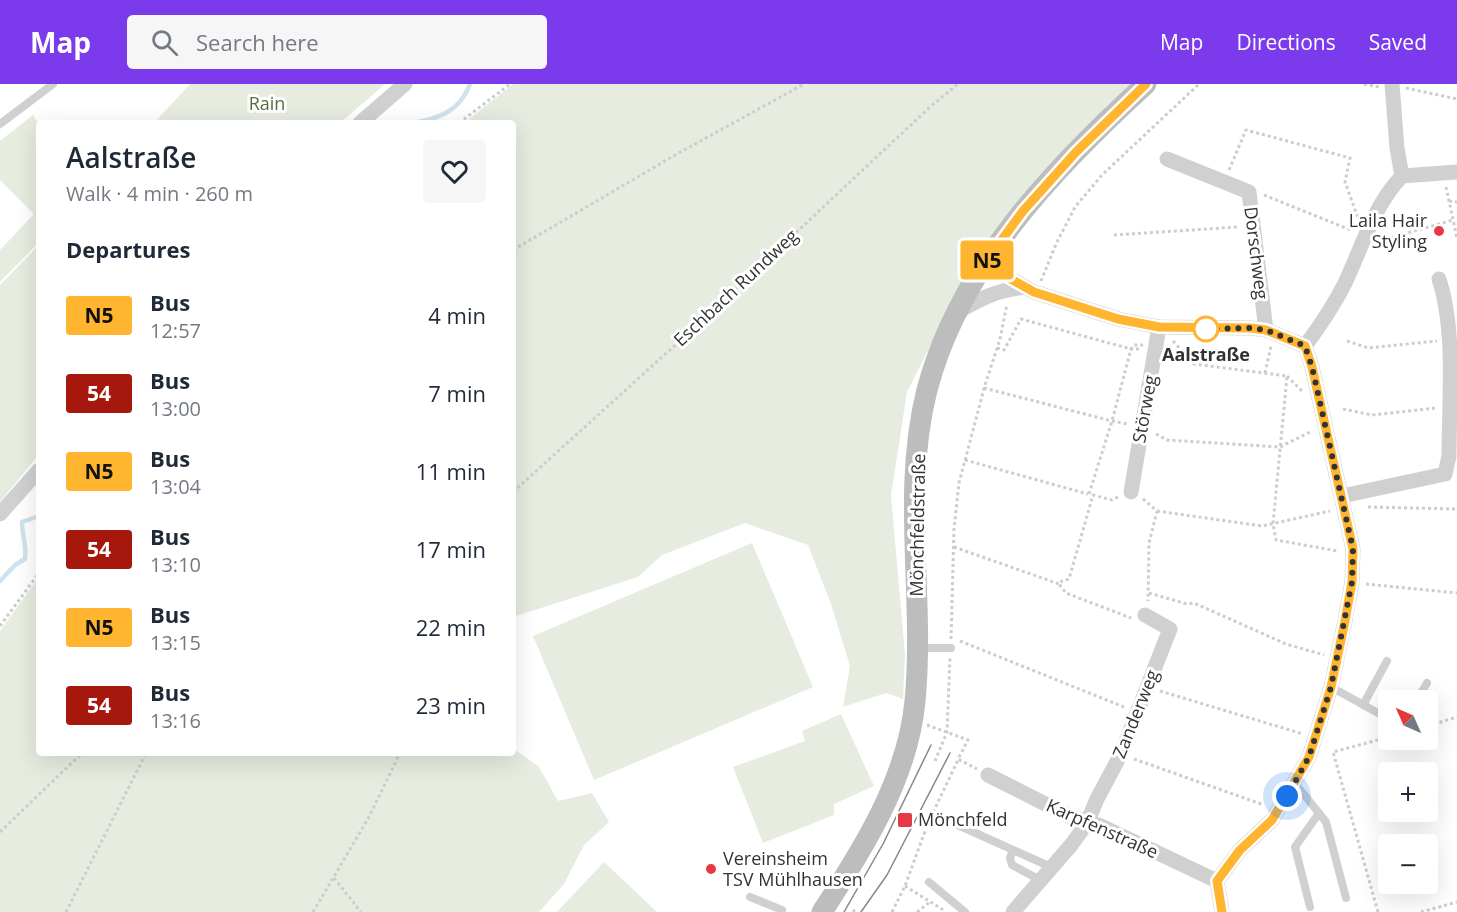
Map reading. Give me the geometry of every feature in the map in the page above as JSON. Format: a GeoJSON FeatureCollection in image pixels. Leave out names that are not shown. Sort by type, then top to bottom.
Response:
{"type":"FeatureCollection","features":[{"type":"Feature","properties":{"kind":"main road","name":"Mönchfeldstraße"},"geometry":{"type":"LineString","coordinates":[[822,912],[887,800],[900,767],[912,722],[918,648],[914,522],[915,473],[927,390],[943,344],[984,264],[1023,211],[1076,152],[1146,84]]}},
{"type":"Feature","properties":{"kind":"street"},"geometry":{"type":"LineString","coordinates":[[363,120],[405,84]]}},
{"type":"Feature","properties":{"kind":"street"},"geometry":{"type":"LineString","coordinates":[[1392,84],[1397,148],[1402,176]]}},
{"type":"Feature","properties":{"kind":"street","name":"Dorschweg"},"geometry":{"type":"LineString","coordinates":[[1167,159],[1249,192],[1266,330]]}},
{"type":"Feature","properties":{"kind":"street"},"geometry":{"type":"LineString","coordinates":[[1305,346],[1323,322],[1339,294],[1390,188],[1402,176],[1450,172]]}},
{"type":"Feature","properties":{"kind":"street"},"geometry":{"type":"LineString","coordinates":[[984,264],[1029,290],[1118,319],[1159,327],[1266,330],[1305,346],[1312,367],[1343,502],[1353,554],[1352,582],[1331,687],[1309,757],[1272,820],[1240,850],[1217,881],[1222,912]]}},
{"type":"Feature","properties":{"kind":"street"},"geometry":{"type":"LineString","coordinates":[[1343,502],[1445,474],[1449,456],[1449,340],[1446,300],[1439,279]]}},
{"type":"Feature","properties":{"kind":"street"},"geometry":{"type":"LineString","coordinates":[[958,312],[981,297],[998,291],[1029,290]]}},
{"type":"Feature","properties":{"kind":"street","name":"Störweg"},"geometry":{"type":"LineString","coordinates":[[1131,492],[1159,327]]}},
{"type":"Feature","properties":{"kind":"street"},"geometry":{"type":"LineString","coordinates":[[0,514],[36,473]]}},
{"type":"Feature","properties":{"kind":"street","name":"Zanderweg"},"geometry":{"type":"LineString","coordinates":[[1013,912],[1087,823],[1121,754],[1170,629],[1140,619]]}},
{"type":"Feature","properties":{"kind":"street","name":"Karpfenstraße"},"geometry":{"type":"LineString","coordinates":[[988,775],[1087,823],[1101,826],[1217,881]]}},
{"type":"Feature","properties":{"kind":"lane"},"geometry":{"type":"LineString","coordinates":[[0,124],[53,84]]}},
{"type":"Feature","properties":{"kind":"lane"},"geometry":{"type":"LineString","coordinates":[[918,648],[951,648]]}},
{"type":"Feature","properties":{"kind":"lane"},"geometry":{"type":"LineString","coordinates":[[1363,705],[1388,661]]}},
{"type":"Feature","properties":{"kind":"lane"},"geometry":{"type":"LineString","coordinates":[[1423,690],[1427,683]]}},
{"type":"Feature","properties":{"kind":"lane"},"geometry":{"type":"LineString","coordinates":[[1331,687],[1378,713]]}},
{"type":"Feature","properties":{"kind":"lane"},"geometry":{"type":"LineString","coordinates":[[1294,782],[1326,822],[1346,898]]}},
{"type":"Feature","properties":{"kind":"lane"},"geometry":{"type":"LineString","coordinates":[[1310,908],[1295,847],[1319,813]]}},
{"type":"Feature","properties":{"kind":"lane"},"geometry":{"type":"LineString","coordinates":[[951,822],[1051,867]]}},
{"type":"Feature","properties":{"kind":"lane"},"geometry":{"type":"LineString","coordinates":[[1013,850],[1010,858],[1012,865],[1040,880]]}},
{"type":"Feature","properties":{"kind":"lane"},"geometry":{"type":"LineString","coordinates":[[929,882],[965,912]]}},
{"type":"Feature","properties":{"kind":"lane"},"geometry":{"type":"LineString","coordinates":[[750,897],[782,910],[780,912]]}},
{"type":"Feature","properties":{"kind":"path"},"geometry":{"type":"LineString","coordinates":[[463,120],[510,84]]}},
{"type":"Feature","properties":{"kind":"path"},"geometry":{"type":"LineString","coordinates":[[516,248],[687,148],[804,84]]}},
{"type":"Feature","properties":{"kind":"path","name":"Eschbach Rundweg"},"geometry":{"type":"LineString","coordinates":[[516,489],[692,330],[930,107],[958,84]]}},
{"type":"Feature","properties":{"kind":"path"},"geometry":{"type":"LineString","coordinates":[[1029,290],[1043,278],[1056,244],[1075,207],[1102,175],[1199,84]]}},
{"type":"Feature","properties":{"kind":"path"},"geometry":{"type":"LineString","coordinates":[[1392,84],[1457,99]]}},
{"type":"Feature","properties":{"kind":"path"},"geometry":{"type":"LineString","coordinates":[[1224,182],[1246,130],[1350,158],[1345,182],[1365,236]]}},
{"type":"Feature","properties":{"kind":"path"},"geometry":{"type":"LineString","coordinates":[[1450,172],[1449,201],[1457,238]]}},
{"type":"Feature","properties":{"kind":"path"},"geometry":{"type":"LineString","coordinates":[[1249,192],[1263,194],[1365,236],[1390,238],[1453,220]]}},
{"type":"Feature","properties":{"kind":"path"},"geometry":{"type":"LineString","coordinates":[[1449,201],[1457,202]]}},
{"type":"Feature","properties":{"kind":"path"},"geometry":{"type":"LineString","coordinates":[[1114,235],[1253,226]]}},
{"type":"Feature","properties":{"kind":"path"},"geometry":{"type":"LineString","coordinates":[[935,761],[947,732],[954,547],[959,483],[1007,308]]}},
{"type":"Feature","properties":{"kind":"path"},"geometry":{"type":"LineString","coordinates":[[997,348],[1004,351],[1021,319],[1133,349]]}},
{"type":"Feature","properties":{"kind":"path"},"geometry":{"type":"LineString","coordinates":[[1347,341],[1368,348],[1449,340]]}},
{"type":"Feature","properties":{"kind":"path"},"geometry":{"type":"LineString","coordinates":[[1059,584],[1062,580],[1069,579],[1134,345],[1156,344]]}},
{"type":"Feature","properties":{"kind":"path"},"geometry":{"type":"LineString","coordinates":[[1179,346],[1194,364],[1287,376],[1273,524],[1275,540],[1353,554]]}},
{"type":"Feature","properties":{"kind":"path"},"geometry":{"type":"LineString","coordinates":[[1265,373],[1269,352]]}},
{"type":"Feature","properties":{"kind":"path"},"geometry":{"type":"LineString","coordinates":[[984,388],[1114,421]]}},
{"type":"Feature","properties":{"kind":"path"},"geometry":{"type":"LineString","coordinates":[[1343,409],[1372,415],[1385,415],[1449,407]]}},
{"type":"Feature","properties":{"kind":"path"},"geometry":{"type":"LineString","coordinates":[[1142,426],[1167,440],[1280,447],[1325,424]]}},
{"type":"Feature","properties":{"kind":"path"},"geometry":{"type":"LineString","coordinates":[[965,460],[1112,500],[1131,492],[1157,511],[1262,526],[1343,502]]}},
{"type":"Feature","properties":{"kind":"path"},"geometry":{"type":"LineString","coordinates":[[1368,507],[1457,509]]}},
{"type":"Feature","properties":{"kind":"path"},"geometry":{"type":"LineString","coordinates":[[954,547],[1059,584],[1066,593],[1140,619],[1149,593],[1149,543],[1157,511]]}},
{"type":"Feature","properties":{"kind":"path"},"geometry":{"type":"LineString","coordinates":[[0,626],[36,577]]}},
{"type":"Feature","properties":{"kind":"path"},"geometry":{"type":"LineString","coordinates":[[1065,580],[1068,587]]}},
{"type":"Feature","properties":{"kind":"path"},"geometry":{"type":"LineString","coordinates":[[1352,582],[1457,593]]}},
{"type":"Feature","properties":{"kind":"path"},"geometry":{"type":"LineString","coordinates":[[1072,595],[1073,589]]}},
{"type":"Feature","properties":{"kind":"path"},"geometry":{"type":"LineString","coordinates":[[1149,593],[1187,604],[1194,603],[1286,644],[1319,652],[1336,661]]}},
{"type":"Feature","properties":{"kind":"path"},"geometry":{"type":"LineString","coordinates":[[1085,600],[1086,594]]}},
{"type":"Feature","properties":{"kind":"path"},"geometry":{"type":"LineString","coordinates":[[1114,610],[1115,604]]}},
{"type":"Feature","properties":{"kind":"path"},"geometry":{"type":"LineString","coordinates":[[969,645],[1136,713]]}},
{"type":"Feature","properties":{"kind":"path"},"geometry":{"type":"LineString","coordinates":[[1146,687],[1314,737]]}},
{"type":"Feature","properties":{"kind":"path"},"geometry":{"type":"LineString","coordinates":[[1438,723],[1457,717]]}},
{"type":"Feature","properties":{"kind":"path"},"geometry":{"type":"LineString","coordinates":[[892,912],[905,886],[928,822],[968,740],[912,722]]}},
{"type":"Feature","properties":{"kind":"path"},"geometry":{"type":"LineString","coordinates":[[1378,739],[1333,752],[1378,912]]}},
{"type":"Feature","properties":{"kind":"path"},"geometry":{"type":"LineString","coordinates":[[1121,754],[1279,809]]}},
{"type":"Feature","properties":{"kind":"path"},"geometry":{"type":"LineString","coordinates":[[0,832],[79,756]]}},
{"type":"Feature","properties":{"kind":"path"},"geometry":{"type":"LineString","coordinates":[[66,912],[144,756]]}},
{"type":"Feature","properties":{"kind":"path"},"geometry":{"type":"LineString","coordinates":[[313,912],[369,817],[398,756]]}},
{"type":"Feature","properties":{"kind":"path"},"geometry":{"type":"LineString","coordinates":[[958,759],[988,775]]}},
{"type":"Feature","properties":{"kind":"path"},"geometry":{"type":"LineString","coordinates":[[334,878],[361,912]]}},
{"type":"Feature","properties":{"kind":"path"},"geometry":{"type":"LineString","coordinates":[[905,886],[946,912]]}},
{"type":"Feature","properties":{"kind":"path"},"geometry":{"type":"LineString","coordinates":[[917,912],[930,902]]}},
{"type":"Feature","properties":{"kind":"path"},"geometry":{"type":"LineString","coordinates":[[1421,912],[1457,902]]}},
{"type":"Feature","properties":{"kind":"green space","name":"Rain"},"geometry":{"type":"Polygon","coordinates":[[[190,84],[385,84],[343,120],[157,120],[190,84]]]}},
{"type":"Feature","properties":{"kind":"green space"},"geometry":{"type":"Polygon","coordinates":[[[513,84],[1131,84],[1035,180],[975,257],[907,392],[891,495],[905,655],[903,699],[886,693],[843,707],[850,666],[831,604],[808,545],[745,523],[662,555],[638,577],[516,616],[516,120],[468,120],[513,84]]]}},
{"type":"Feature","properties":{"kind":"green space"},"geometry":{"type":"Polygon","coordinates":[[[33,115],[36,120],[36,245],[0,282],[0,250],[34,214],[0,180],[0,141],[33,115]]]}},
{"type":"Feature","properties":{"kind":"green space"},"geometry":{"type":"Polygon","coordinates":[[[36,248],[36,458],[0,502],[0,285],[36,248]]]}},
{"type":"Feature","properties":{"kind":"green space"},"geometry":{"type":"Polygon","coordinates":[[[752,543],[813,687],[594,780],[533,636],[752,543]]]}},
{"type":"Feature","properties":{"kind":"green space"},"geometry":{"type":"Polygon","coordinates":[[[36,581],[36,756],[516,756],[516,750],[539,767],[558,801],[592,793],[609,822],[584,845],[564,884],[539,912],[0,912],[0,631],[36,581]]]}},
{"type":"Feature","properties":{"kind":"green space"},"geometry":{"type":"Polygon","coordinates":[[[841,714],[874,786],[834,804],[834,815],[763,843],[733,767],[805,741],[802,731],[841,714]]]}},
{"type":"Feature","properties":{"kind":"green space"},"geometry":{"type":"Polygon","coordinates":[[[604,862],[657,912],[557,912],[604,862]]]}},
{"type":"Feature","properties":{"kind":"waterway"},"geometry":{"type":"LineString","coordinates":[[428,120],[441,116],[455,107],[470,84]]}},
{"type":"Feature","properties":{"kind":"waterway"},"geometry":{"type":"LineString","coordinates":[[0,581],[15,565],[25,559],[22,522],[36,517]]}},
{"type":"Feature","properties":{"kind":"tram line"},"geometry":{"type":"LineString","coordinates":[[844,912],[883,844],[931,745]]}},
{"type":"Feature","properties":{"kind":"tram line"},"geometry":{"type":"LineString","coordinates":[[861,912],[887,875],[950,753]]}},
{"type":"Feature","properties":{"kind":"bus line","name":"N5"},"geometry":{"type":"LineString","coordinates":[[1146,84],[1076,152],[1023,211],[984,264],[1034,292],[1118,319],[1159,327],[1266,330],[1305,346],[1312,367],[1353,549],[1352,582],[1331,687],[1309,757],[1272,820],[1240,850],[1217,881],[1222,912]]}},
{"type":"Feature","properties":{"kind":"place","name":"Laila Hair Styling"},"geometry":{"type":"Point","coordinates":[1439,231]}},
{"type":"Feature","properties":{"kind":"place","name":"Aalstraße"},"geometry":{"type":"Point","coordinates":[1206,329]}},
{"type":"Feature","properties":{"kind":"place","name":"Mönchfeld"},"geometry":{"type":"Point","coordinates":[905,820]}},
{"type":"Feature","properties":{"kind":"place","name":"Vereinsheim TSV Mühlhausen"},"geometry":{"type":"Point","coordinates":[711,869]}},
{"type":"Feature","properties":{"kind":"route"},"geometry":{"type":"LineString","coordinates":[[1206,329],[1266,330],[1305,346],[1312,367],[1353,549],[1352,582],[1331,687],[1309,757],[1287,796]]}}]}
